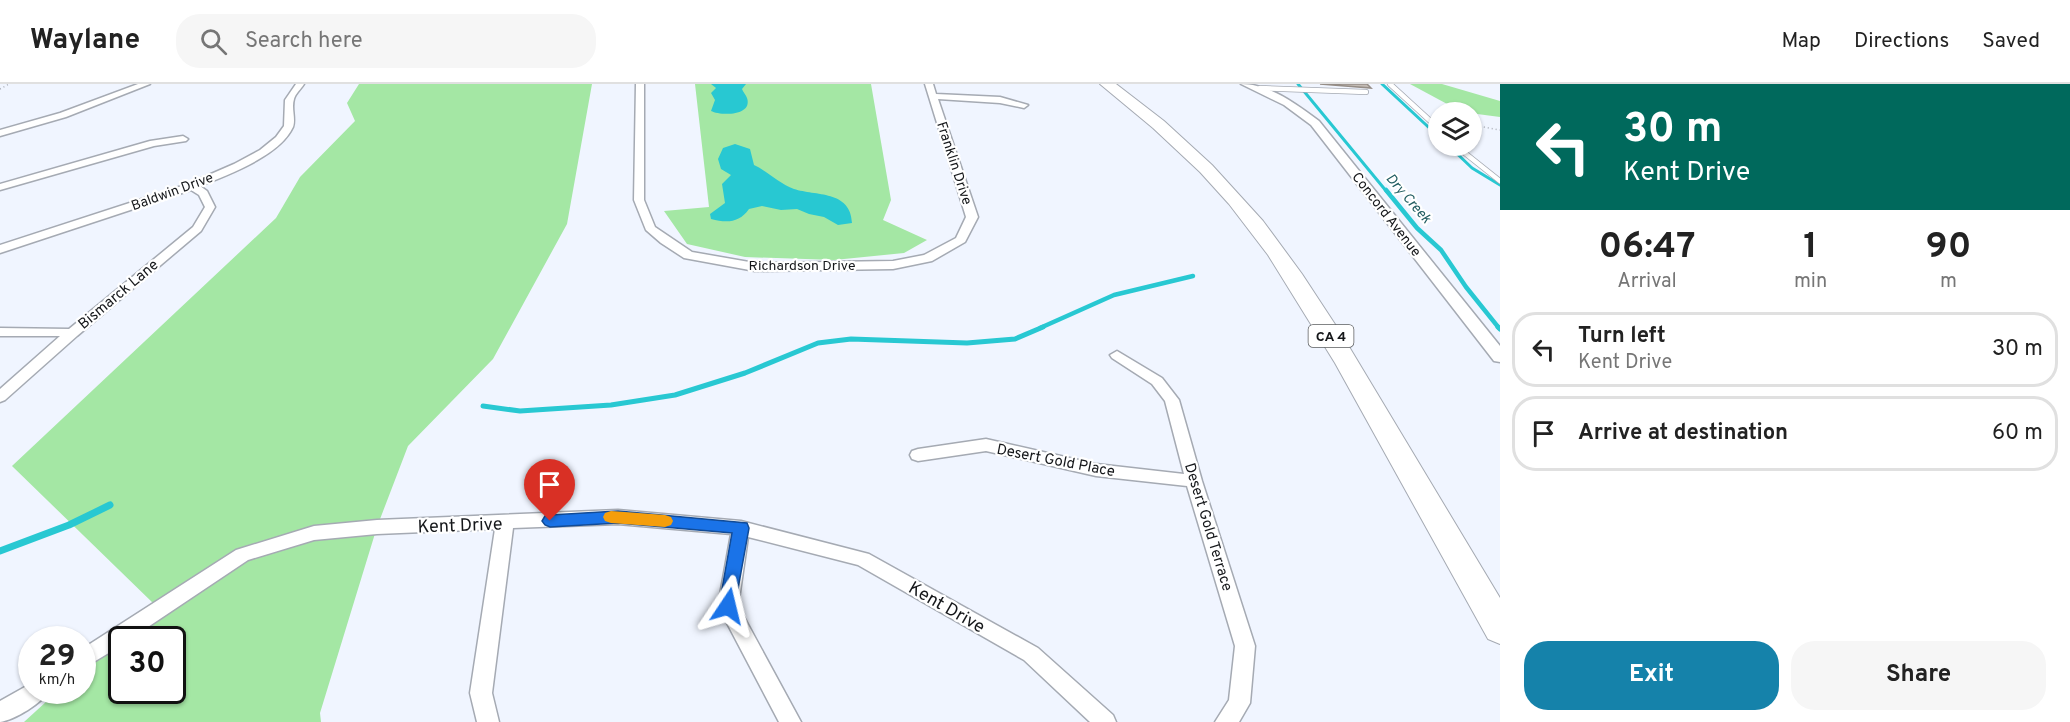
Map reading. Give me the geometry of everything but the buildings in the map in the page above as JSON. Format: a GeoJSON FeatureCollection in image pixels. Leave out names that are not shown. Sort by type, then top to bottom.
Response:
{"type":"FeatureCollection","features":[{"type":"Feature","properties":{"kind":"highway","name":"CA 4"},"geometry":{"type":"LineString","coordinates":[[1107,84],[1166,131],[1205,168],[1236,202],[1269,244],[1344,358],[1451,540],[1500,629]]}},
{"type":"Feature","properties":{"kind":"street"},"geometry":{"type":"LineString","coordinates":[[0,133],[63,115],[146,84]]}},
{"type":"Feature","properties":{"kind":"street","name":"Baldwin Drive"},"geometry":{"type":"LineString","coordinates":[[0,249],[192,186],[238,166],[263,152],[279,139],[289,126],[290,100],[300,84]]}},
{"type":"Feature","properties":{"kind":"street","name":"Richardson Drive"},"geometry":{"type":"LineString","coordinates":[[640,84],[639,200],[650,228],[664,241],[688,255],[755,267],[893,265]]}},
{"type":"Feature","properties":{"kind":"street","name":"Franklin Drive"},"geometry":{"type":"LineString","coordinates":[[893,265],[928,258],[962,240],[972,217],[928,84]]}},
{"type":"Feature","properties":{"kind":"street","name":"Concord Avenue"},"geometry":{"type":"LineString","coordinates":[[1246,84],[1258,86],[1288,103],[1314,123],[1500,357]]}},
{"type":"Feature","properties":{"kind":"street"},"geometry":{"type":"LineString","coordinates":[[933,96],[1000,100],[1024,105]]}},
{"type":"Feature","properties":{"kind":"street"},"geometry":{"type":"LineString","coordinates":[[0,187],[153,143],[183,139]]}},
{"type":"Feature","properties":{"kind":"street","name":"Bismarck Lane"},"geometry":{"type":"LineString","coordinates":[[0,397],[196,229],[210,207],[203,193],[192,186]]}},
{"type":"Feature","properties":{"kind":"street"},"geometry":{"type":"LineString","coordinates":[[0,332],[72,333]]}},
{"type":"Feature","properties":{"kind":"street","name":"Desert Gold Terrace"},"geometry":{"type":"LineString","coordinates":[[1117,355],[1157,381],[1172,400],[1194,481],[1245,646],[1239,703],[1226,722]]}},
{"type":"Feature","properties":{"kind":"street","name":"Desert Gold Place"},"geometry":{"type":"LineString","coordinates":[[918,455],[986,445],[1096,470],[1194,481]]}},
{"type":"Feature","properties":{"kind":"street","name":"Kent Drive"},"geometry":{"type":"LineString","coordinates":[[96,651],[242,555],[314,533],[377,527],[618,517],[741,528],[863,559],[1030,654],[1105,722]]}},
{"type":"Feature","properties":{"kind":"street"},"geometry":{"type":"LineString","coordinates":[[488,722],[481,693],[505,523]]}},
{"type":"Feature","properties":{"kind":"street"},"geometry":{"type":"LineString","coordinates":[[741,528],[728,606],[790,722]]}},
{"type":"Feature","properties":{"kind":"street"},"geometry":{"type":"LineString","coordinates":[[0,713],[18,702]]}},
{"type":"Feature","properties":{"kind":"lane"},"geometry":{"type":"LineString","coordinates":[[1311,84],[1316,90]]}},
{"type":"Feature","properties":{"kind":"lane"},"geometry":{"type":"LineString","coordinates":[[1390,84],[1428,119]]}},
{"type":"Feature","properties":{"kind":"lane"},"geometry":{"type":"LineString","coordinates":[[1258,86],[1366,92]]}},
{"type":"Feature","properties":{"kind":"lane"},"geometry":{"type":"LineString","coordinates":[[1468,156],[1500,181]]}},
{"type":"Feature","properties":{"kind":"path"},"geometry":{"type":"LineString","coordinates":[[0,89],[9,84]]}},
{"type":"Feature","properties":{"kind":"path"},"geometry":{"type":"LineString","coordinates":[[1482,127],[1500,130]]}},
{"type":"Feature","properties":{"kind":"green space"},"geometry":{"type":"Polygon","coordinates":[[[359,84],[592,84],[567,224],[493,359],[408,446],[377,527],[320,713],[321,722],[24,722],[44,704],[96,704],[96,657],[108,646],[108,704],[186,704],[186,626],[130,626],[154,604],[12,466],[276,218],[300,177],[355,121],[347,103],[359,84]]]}},
{"type":"Feature","properties":{"kind":"green space"},"geometry":{"type":"Polygon","coordinates":[[[695,84],[871,84],[891,200],[883,220],[927,240],[904,253],[834,260],[745,257],[687,244],[664,211],[709,207],[695,84]]]}},
{"type":"Feature","properties":{"kind":"green space"},"geometry":{"type":"Polygon","coordinates":[[[1410,84],[1442,84],[1500,101],[1500,117],[1482,115],[1482,102],[1443,102],[1410,84]]]}},
{"type":"Feature","properties":{"kind":"water"},"geometry":{"type":"Polygon","coordinates":[[[711,84],[746,84],[742,89],[748,104],[735,113],[722,114],[711,111],[715,100],[711,93],[716,88],[711,84]]]}},
{"type":"Feature","properties":{"kind":"water"},"geometry":{"type":"Polygon","coordinates":[[[735,144],[750,149],[754,165],[789,187],[831,196],[839,200],[850,212],[852,223],[838,225],[824,217],[797,209],[781,210],[762,206],[749,209],[741,217],[732,221],[711,219],[710,214],[725,203],[722,184],[731,175],[721,169],[718,159],[723,148],[735,144]]]}},
{"type":"Feature","properties":{"kind":"waterway","name":"Dry Creek"},"geometry":{"type":"LineString","coordinates":[[1298,84],[1387,192]]}},
{"type":"Feature","properties":{"kind":"waterway"},"geometry":{"type":"LineString","coordinates":[[1382,84],[1428,127]]}},
{"type":"Feature","properties":{"kind":"waterway"},"geometry":{"type":"LineString","coordinates":[[1459,156],[1472,168],[1500,185]]}},
{"type":"Feature","properties":{"kind":"waterway","name":"Dry Creek"},"geometry":{"type":"LineString","coordinates":[[1386,190],[1417,228],[1441,250],[1466,287],[1499,328]]}},
{"type":"Feature","properties":{"kind":"waterway"},"geometry":{"type":"LineString","coordinates":[[1040,328],[1114,295],[1193,276]]}},
{"type":"Feature","properties":{"kind":"waterway"},"geometry":{"type":"LineString","coordinates":[[483,406],[520,411],[611,405],[675,395],[745,373],[818,343],[851,339],[967,343],[1015,339],[1043,327]]}},
{"type":"Feature","properties":{"kind":"waterway"},"geometry":{"type":"LineString","coordinates":[[0,551],[69,525],[110,505]]}},
{"type":"Feature","properties":{"kind":"slow traffic"},"geometry":{"type":"LineString","coordinates":[[611,517],[665,521]]}},
{"type":"Feature","properties":{"kind":"route"},"geometry":{"type":"LineString","coordinates":[[550,521],[618,517],[741,528],[728,606]]}}]}
